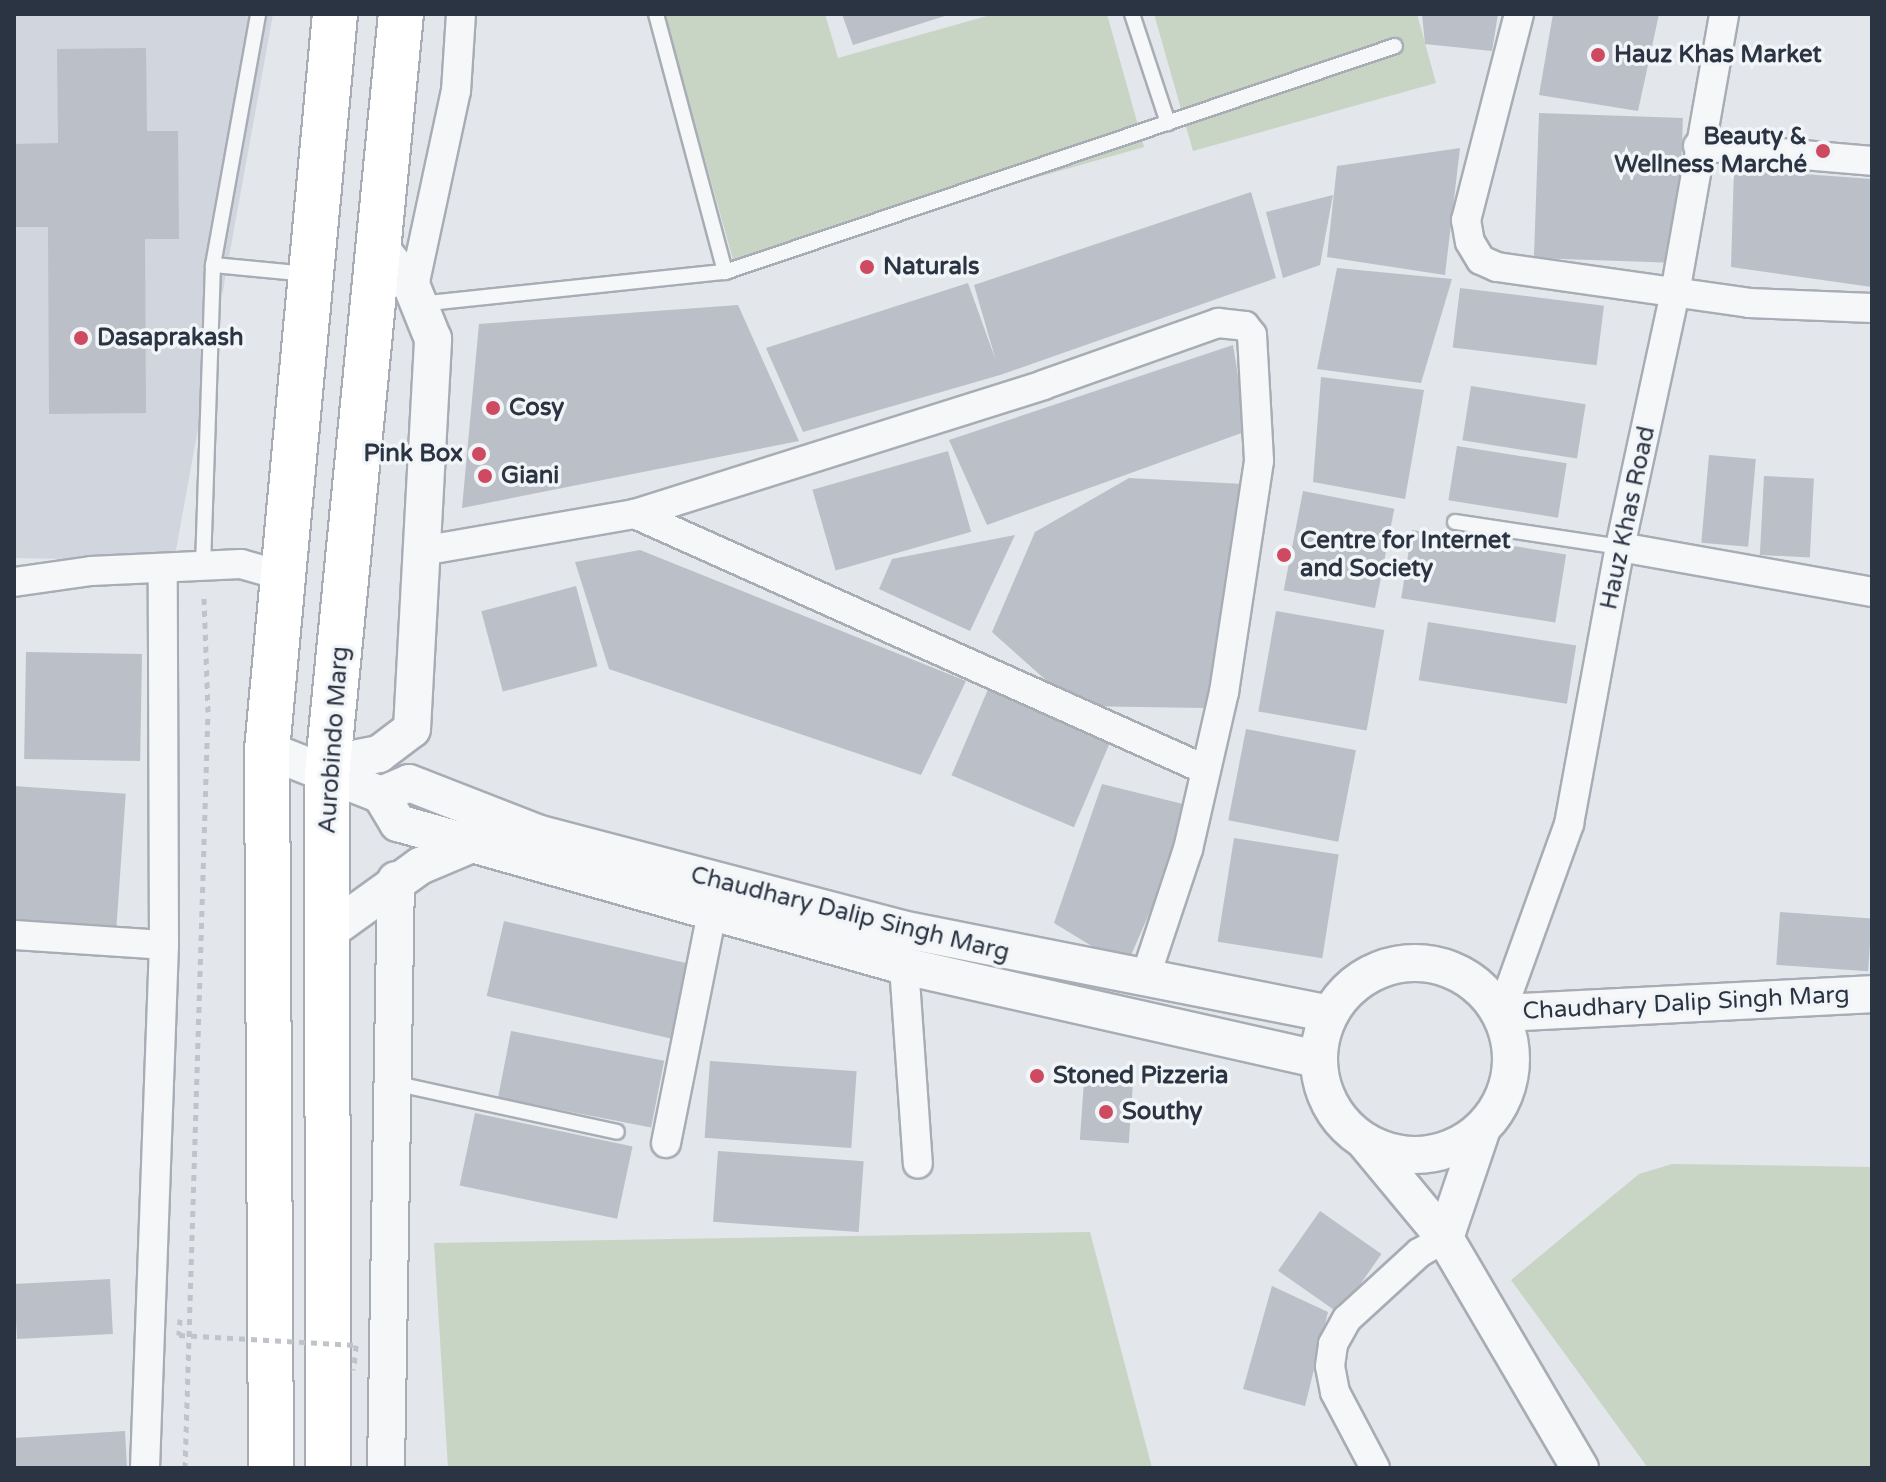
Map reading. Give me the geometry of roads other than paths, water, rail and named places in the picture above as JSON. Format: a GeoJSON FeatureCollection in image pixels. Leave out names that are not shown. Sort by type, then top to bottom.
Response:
{"type":"FeatureCollection","features":[{"type":"Feature","properties":{"kind":"highway"},"geometry":{"type":"LineString","coordinates":[[271,1468],[267,750],[335,14]]}},
{"type":"Feature","properties":{"kind":"highway","name":"Aurobindo Marg"},"geometry":{"type":"LineString","coordinates":[[328,1468],[327,769],[401,14]]}},
{"type":"Feature","properties":{"kind":"street"},"geometry":{"type":"LineString","coordinates":[[416,297],[456,91],[461,14]]}},
{"type":"Feature","properties":{"kind":"street"},"geometry":{"type":"LineString","coordinates":[[1519,14],[1466,220],[1470,242],[1481,260],[1497,267],[1749,303],[1872,308]]}},
{"type":"Feature","properties":{"kind":"street","name":"Hauz Khas Road"},"geometry":{"type":"LineString","coordinates":[[1501,1013],[1569,824],[1620,547],[1675,293],[1698,146],[1724,14]]}},
{"type":"Feature","properties":{"kind":"street"},"geometry":{"type":"LineString","coordinates":[[1698,146],[1872,161]]}},
{"type":"Feature","properties":{"kind":"street"},"geometry":{"type":"LineString","coordinates":[[327,769],[379,754],[412,729],[433,339],[416,297],[380,248]]}},
{"type":"Feature","properties":{"kind":"street"},"geometry":{"type":"LineString","coordinates":[[422,551],[635,514],[1043,385],[1218,323],[1245,326],[1252,335],[1259,461],[1224,692],[1188,849],[1145,978]]}},
{"type":"Feature","properties":{"kind":"street"},"geometry":{"type":"LineString","coordinates":[[635,514],[1204,769]]}},
{"type":"Feature","properties":{"kind":"street"},"geometry":{"type":"LineString","coordinates":[[1620,547],[1872,592]]}},
{"type":"Feature","properties":{"kind":"street"},"geometry":{"type":"LineString","coordinates":[[14,582],[241,564],[283,576]]}},
{"type":"Feature","properties":{"kind":"street"},"geometry":{"type":"LineString","coordinates":[[145,1468],[164,945],[163,568]]}},
{"type":"Feature","properties":{"kind":"street"},"geometry":{"type":"LineString","coordinates":[[267,750],[327,769],[381,795],[398,823],[904,966],[1005,971],[1318,1059]]}},
{"type":"Feature","properties":{"kind":"street","name":"Chaudhary Dalip Singh Marg"},"geometry":{"type":"LineString","coordinates":[[381,795],[409,783],[540,834],[1005,971],[1145,978],[1330,1014]]}},
{"type":"Feature","properties":{"kind":"street"},"geometry":{"type":"LineString","coordinates":[[327,933],[396,880],[472,844]]}},
{"type":"Feature","properties":{"kind":"street"},"geometry":{"type":"LineString","coordinates":[[386,1468],[396,880]]}},
{"type":"Feature","properties":{"kind":"street"},"geometry":{"type":"LineString","coordinates":[[666,1143],[712,912]]}},
{"type":"Feature","properties":{"kind":"street"},"geometry":{"type":"LineString","coordinates":[[14,935],[164,945]]}},
{"type":"Feature","properties":{"kind":"street"},"geometry":{"type":"LineString","coordinates":[[1364,1141],[1393,1153],[1425,1155],[1456,1147],[1482,1129],[1501,1104],[1511,1074],[1511,1043],[1501,1013],[1483,990],[1458,973],[1430,964],[1400,964],[1372,973],[1348,990],[1330,1014],[1318,1059],[1324,1091],[1339,1120],[1364,1141],[1445,1238],[1580,1468]]}},
{"type":"Feature","properties":{"kind":"street"},"geometry":{"type":"LineString","coordinates":[[904,966],[918,1164]]}},
{"type":"Feature","properties":{"kind":"street","name":"Chaudhary Dalip Singh Marg"},"geometry":{"type":"LineString","coordinates":[[1501,1013],[1872,994]]}},
{"type":"Feature","properties":{"kind":"street"},"geometry":{"type":"LineString","coordinates":[[1375,1468],[1335,1392],[1330,1366],[1333,1344],[1347,1319],[1419,1253],[1445,1238],[1482,1129]]}},
{"type":"Feature","properties":{"kind":"lane"},"geometry":{"type":"LineString","coordinates":[[203,566],[213,265],[258,14]]}},
{"type":"Feature","properties":{"kind":"lane"},"geometry":{"type":"LineString","coordinates":[[656,14],[725,272]]}},
{"type":"Feature","properties":{"kind":"lane"},"geometry":{"type":"LineString","coordinates":[[1132,14],[1168,123]]}},
{"type":"Feature","properties":{"kind":"lane"},"geometry":{"type":"LineString","coordinates":[[416,297],[725,272],[1395,46]]}},
{"type":"Feature","properties":{"kind":"lane"},"geometry":{"type":"LineString","coordinates":[[213,265],[310,274]]}},
{"type":"Feature","properties":{"kind":"lane"},"geometry":{"type":"LineString","coordinates":[[1455,522],[1620,547]]}},
{"type":"Feature","properties":{"kind":"lane"},"geometry":{"type":"LineString","coordinates":[[393,1083],[617,1132]]}},
{"type":"Feature","properties":{"kind":"place","name":"Hauz Khas Market"},"geometry":{"type":"Point","coordinates":[1598,55]}},
{"type":"Feature","properties":{"kind":"place","name":"Beauty & Wellness Marché"},"geometry":{"type":"Point","coordinates":[1823,151]}},
{"type":"Feature","properties":{"kind":"place","name":"Naturals"},"geometry":{"type":"Point","coordinates":[867,267]}},
{"type":"Feature","properties":{"kind":"place","name":"Dasaprakash"},"geometry":{"type":"Point","coordinates":[81,338]}},
{"type":"Feature","properties":{"kind":"place","name":"Cosy"},"geometry":{"type":"Point","coordinates":[493,408]}},
{"type":"Feature","properties":{"kind":"place","name":"Pink Box"},"geometry":{"type":"Point","coordinates":[479,454]}},
{"type":"Feature","properties":{"kind":"place","name":"Giani"},"geometry":{"type":"Point","coordinates":[485,476]}},
{"type":"Feature","properties":{"kind":"place","name":"Centre for Internet and Society"},"geometry":{"type":"Point","coordinates":[1284,555]}},
{"type":"Feature","properties":{"kind":"place","name":"Stoned Pizzeria"},"geometry":{"type":"Point","coordinates":[1037,1076]}},
{"type":"Feature","properties":{"kind":"place","name":"Southy"},"geometry":{"type":"Point","coordinates":[1106,1112]}}]}
